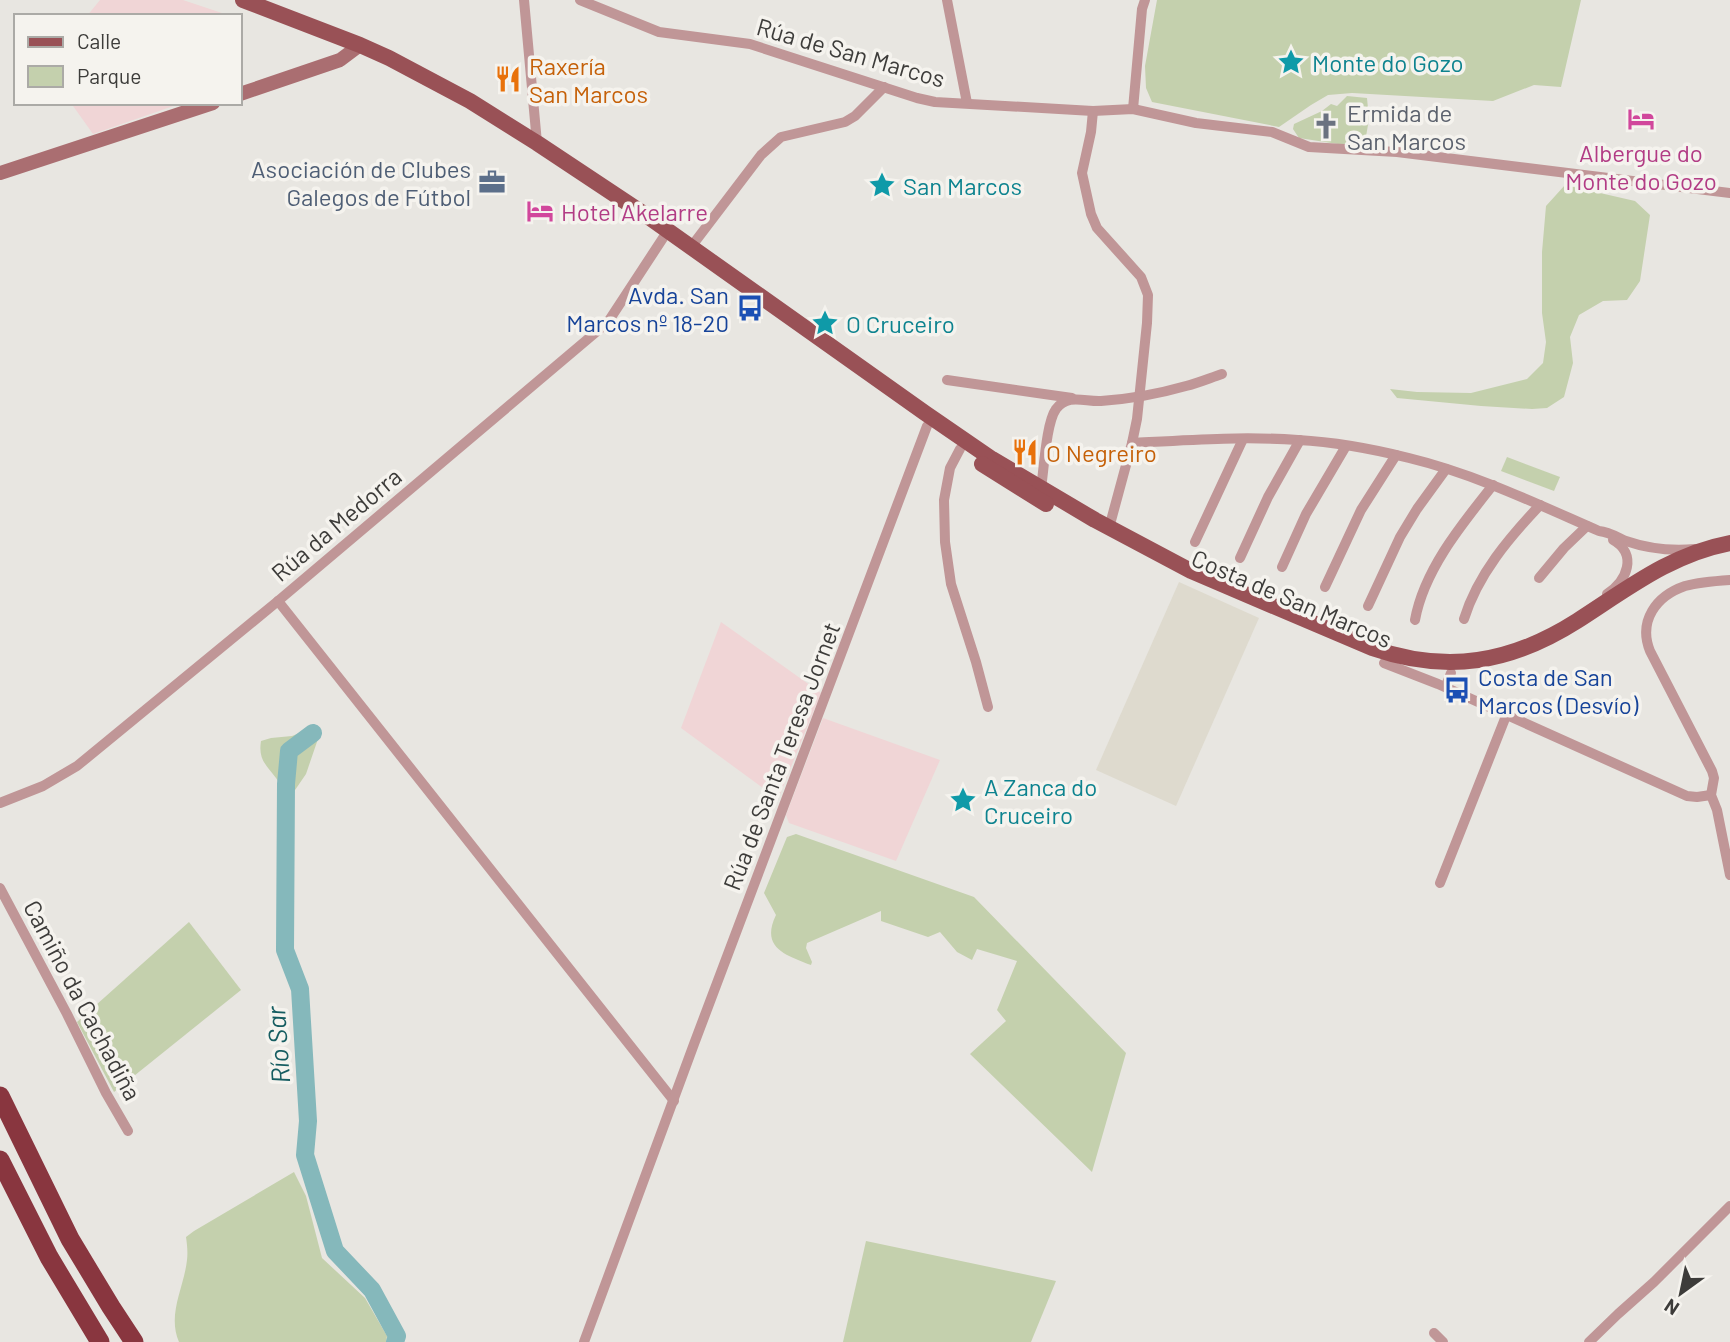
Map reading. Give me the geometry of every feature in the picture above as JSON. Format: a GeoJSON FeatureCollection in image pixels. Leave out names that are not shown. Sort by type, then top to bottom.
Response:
{"type":"FeatureCollection","features":[{"type":"Feature","properties":{"kind":"highway"},"geometry":{"type":"LineString","coordinates":[[0,1096],[70,1239],[134,1342]]}},
{"type":"Feature","properties":{"kind":"highway"},"geometry":{"type":"LineString","coordinates":[[0,1160],[49,1257],[100,1342]]}},
{"type":"Feature","properties":{"kind":"main road"},"geometry":{"type":"LineString","coordinates":[[243,0],[390,58],[460,95],[537,142],[992,458],[1042,497]]}},
{"type":"Feature","properties":{"kind":"main road"},"geometry":{"type":"LineString","coordinates":[[569,165],[663,237],[960,449],[1101,530],[1105,521]]}},
{"type":"Feature","properties":{"kind":"main road"},"geometry":{"type":"LineString","coordinates":[[650,218],[653,226],[662,231],[663,237]]}},
{"type":"Feature","properties":{"kind":"main road"},"geometry":{"type":"LineString","coordinates":[[663,237],[691,247]]}},
{"type":"Feature","properties":{"kind":"main road"},"geometry":{"type":"LineString","coordinates":[[850,360],[873,382],[924,418],[927,426]]}},
{"type":"Feature","properties":{"kind":"main road"},"geometry":{"type":"LineString","coordinates":[[927,426],[937,428],[974,453],[992,458]]}},
{"type":"Feature","properties":{"kind":"main road","name":"Costa de San Marcos"},"geometry":{"type":"LineString","coordinates":[[1042,497],[1099,535],[1249,609],[1388,659],[1442,674],[1492,668],[1538,654],[1659,579],[1699,561],[1730,553]]}},
{"type":"Feature","properties":{"kind":"main road"},"geometry":{"type":"LineString","coordinates":[[1105,521],[1114,537],[1140,551],[1160,567]]}},
{"type":"Feature","properties":{"kind":"main road","name":"Costa de San Marcos"},"geometry":{"type":"LineString","coordinates":[[1105,521],[1135,542],[1192,571],[1388,659],[1446,663],[1470,662],[1522,649],[1575,622],[1655,570],[1677,559],[1730,543]]}},
{"type":"Feature","properties":{"kind":"main road"},"geometry":{"type":"LineString","coordinates":[[1442,674],[1470,662]]}},
{"type":"Feature","properties":{"kind":"street"},"geometry":{"type":"LineString","coordinates":[[524,0],[537,142]]}},
{"type":"Feature","properties":{"kind":"street","name":"Rúa de San Marcos"},"geometry":{"type":"LineString","coordinates":[[580,0],[659,32],[750,44],[935,102],[1093,111],[1133,109],[1196,123],[1272,132],[1310,147],[1397,152],[1730,193]]}},
{"type":"Feature","properties":{"kind":"street"},"geometry":{"type":"LineString","coordinates":[[947,0],[967,103]]}},
{"type":"Feature","properties":{"kind":"street"},"geometry":{"type":"LineString","coordinates":[[1133,109],[1144,0]]}},
{"type":"Feature","properties":{"kind":"street"},"geometry":{"type":"LineString","coordinates":[[242,93],[341,60],[360,45]]}},
{"type":"Feature","properties":{"kind":"street"},"geometry":{"type":"LineString","coordinates":[[691,247],[761,155],[781,137],[845,122],[855,116],[884,87]]}},
{"type":"Feature","properties":{"kind":"street"},"geometry":{"type":"LineString","coordinates":[[0,173],[207,105]]}},
{"type":"Feature","properties":{"kind":"street"},"geometry":{"type":"LineString","coordinates":[[1093,111],[1082,173],[1091,214],[1097,228],[1141,277],[1148,295],[1137,419],[1132,443],[1105,521]]}},
{"type":"Feature","properties":{"kind":"street","name":"Rúa da Medorra"},"geometry":{"type":"LineString","coordinates":[[0,803],[43,786],[77,766],[278,601],[608,321],[663,237]]}},
{"type":"Feature","properties":{"kind":"street"},"geometry":{"type":"LineString","coordinates":[[947,380],[1097,402],[1138,398],[1222,374]]}},
{"type":"Feature","properties":{"kind":"street"},"geometry":{"type":"LineString","coordinates":[[1042,497],[1053,415],[1063,402],[1072,398]]}},
{"type":"Feature","properties":{"kind":"street","name":"Rúa de Santa Teresa Jornet"},"geometry":{"type":"LineString","coordinates":[[584,1342],[927,426]]}},
{"type":"Feature","properties":{"kind":"street"},"geometry":{"type":"LineString","coordinates":[[1195,542],[1243,439]]}},
{"type":"Feature","properties":{"kind":"street"},"geometry":{"type":"LineString","coordinates":[[1132,443],[1300,440],[1396,455],[1493,485],[1599,531],[1621,544],[1624,549],[1628,560],[1622,579],[1575,622]]}},
{"type":"Feature","properties":{"kind":"street"},"geometry":{"type":"LineString","coordinates":[[1240,558],[1268,497],[1300,440]]}},
{"type":"Feature","properties":{"kind":"street"},"geometry":{"type":"LineString","coordinates":[[1282,567],[1306,514],[1346,446]]}},
{"type":"Feature","properties":{"kind":"street"},"geometry":{"type":"LineString","coordinates":[[960,449],[950,468],[944,500],[945,542],[951,584],[988,707]]}},
{"type":"Feature","properties":{"kind":"street"},"geometry":{"type":"LineString","coordinates":[[1325,587],[1361,510],[1396,455]]}},
{"type":"Feature","properties":{"kind":"street"},"geometry":{"type":"LineString","coordinates":[[1368,606],[1399,537],[1446,469]]}},
{"type":"Feature","properties":{"kind":"street"},"geometry":{"type":"LineString","coordinates":[[1415,620],[1441,556],[1464,521],[1493,485]]}},
{"type":"Feature","properties":{"kind":"street"},"geometry":{"type":"LineString","coordinates":[[1464,619],[1496,556],[1540,505]]}},
{"type":"Feature","properties":{"kind":"street"},"geometry":{"type":"LineString","coordinates":[[1539,578],[1587,526]]}},
{"type":"Feature","properties":{"kind":"street"},"geometry":{"type":"LineString","coordinates":[[1599,531],[1657,549],[1710,548]]}},
{"type":"Feature","properties":{"kind":"street"},"geometry":{"type":"LineString","coordinates":[[1730,580],[1682,587],[1672,592],[1651,611],[1646,622],[1650,651],[1712,771],[1714,778],[1711,795],[1717,810],[1730,875]]}},
{"type":"Feature","properties":{"kind":"street"},"geometry":{"type":"LineString","coordinates":[[278,601],[674,1101]]}},
{"type":"Feature","properties":{"kind":"street"},"geometry":{"type":"LineString","coordinates":[[1442,674],[1455,692],[1506,716],[1687,796],[1711,795]]}},
{"type":"Feature","properties":{"kind":"street"},"geometry":{"type":"LineString","coordinates":[[1440,883],[1506,716]]}},
{"type":"Feature","properties":{"kind":"street","name":"Camiño da Cachadiña"},"geometry":{"type":"LineString","coordinates":[[0,888],[128,1131]]}},
{"type":"Feature","properties":{"kind":"street"},"geometry":{"type":"LineString","coordinates":[[1589,1342],[1730,1206]]}},
{"type":"Feature","properties":{"kind":"street"},"geometry":{"type":"LineString","coordinates":[[1434,1333],[1443,1342]]}},
{"type":"Feature","properties":{"kind":"shaded area"},"geometry":{"type":"Polygon","coordinates":[[[100,0],[183,0],[225,14],[89,14],[100,0]]]}},
{"type":"Feature","properties":{"kind":"shaded area"},"geometry":{"type":"Polygon","coordinates":[[[72,105],[176,105],[93,134],[72,105]]]}},
{"type":"Feature","properties":{"kind":"shaded area"},"geometry":{"type":"Polygon","coordinates":[[[1179,582],[1259,618],[1176,806],[1096,770],[1179,582]]]}},
{"type":"Feature","properties":{"kind":"shaded area"},"geometry":{"type":"Polygon","coordinates":[[[721,622],[821,693],[778,799],[681,728],[721,622]]]}},
{"type":"Feature","properties":{"kind":"shaded area"},"geometry":{"type":"Polygon","coordinates":[[[823,718],[940,760],[896,861],[789,823],[786,815],[823,718]]]}},
{"type":"Feature","properties":{"kind":"green space"},"geometry":{"type":"Polygon","coordinates":[[[1157,0],[1581,0],[1561,87],[1534,85],[1493,101],[1352,93],[1328,95],[1279,127],[1152,102],[1146,88],[1145,66],[1157,0]]]}},
{"type":"Feature","properties":{"kind":"green space"},"geometry":{"type":"Polygon","coordinates":[[[1347,96],[1367,98],[1369,119],[1364,148],[1299,138],[1293,129],[1294,124],[1331,104],[1337,106],[1347,96]]]}},
{"type":"Feature","properties":{"kind":"green space"},"geometry":{"type":"Polygon","coordinates":[[[1565,185],[1635,201],[1650,215],[1640,281],[1627,300],[1603,301],[1579,315],[1570,337],[1573,363],[1564,397],[1547,408],[1532,409],[1397,398],[1390,389],[1471,393],[1527,379],[1543,363],[1546,342],[1542,313],[1542,252],[1546,206],[1565,185]]]}},
{"type":"Feature","properties":{"kind":"green space"},"geometry":{"type":"Polygon","coordinates":[[[1507,457],[1560,477],[1554,491],[1501,471],[1507,457]]]}},
{"type":"Feature","properties":{"kind":"green space"},"geometry":{"type":"Polygon","coordinates":[[[312,728],[318,730],[319,736],[306,774],[293,793],[287,791],[264,761],[261,741],[292,736],[312,728]]]}},
{"type":"Feature","properties":{"kind":"green space"},"geometry":{"type":"Polygon","coordinates":[[[796,834],[974,897],[1126,1053],[1092,1172],[970,1054],[1006,1021],[997,1010],[1017,961],[977,949],[972,960],[957,952],[940,932],[928,937],[881,921],[881,911],[807,943],[811,965],[778,949],[771,935],[776,915],[764,893],[787,837],[796,834]]]}},
{"type":"Feature","properties":{"kind":"green space"},"geometry":{"type":"Polygon","coordinates":[[[189,922],[241,990],[114,1092],[77,1022],[189,922]]]}},
{"type":"Feature","properties":{"kind":"green space"},"geometry":{"type":"Polygon","coordinates":[[[294,1172],[306,1196],[322,1258],[365,1298],[387,1336],[386,1342],[179,1342],[175,1311],[187,1260],[186,1237],[294,1172]]]}},
{"type":"Feature","properties":{"kind":"green space"},"geometry":{"type":"Polygon","coordinates":[[[866,1241],[1056,1281],[1031,1342],[843,1342],[866,1241]]]}},
{"type":"Feature","properties":{"kind":"waterway","name":"Río Sar"},"geometry":{"type":"LineString","coordinates":[[313,733],[289,751],[286,784],[285,950],[300,989],[308,1121],[305,1155],[335,1251],[372,1290],[397,1336],[395,1342]]}},
{"type":"Feature","properties":{"kind":"place","name":"Monte do Gozo"},"geometry":{"type":"Point","coordinates":[1291,62]}},
{"type":"Feature","properties":{"kind":"place","name":"Raxería San Marcos"},"geometry":{"type":"Point","coordinates":[508,79]}},
{"type":"Feature","properties":{"kind":"place","name":"Albergue do Monte do Gozo"},"geometry":{"type":"Point","coordinates":[1641,119]}},
{"type":"Feature","properties":{"kind":"place","name":"Ermida de San Marcos"},"geometry":{"type":"Point","coordinates":[1326,126]}},
{"type":"Feature","properties":{"kind":"place","name":"Asociación de Clubes Galegos de Fútbol"},"geometry":{"type":"Point","coordinates":[492,182]}},
{"type":"Feature","properties":{"kind":"place","name":"San Marcos"},"geometry":{"type":"Point","coordinates":[882,185]}},
{"type":"Feature","properties":{"kind":"place","name":"Hotel Akelarre"},"geometry":{"type":"Point","coordinates":[540,211]}},
{"type":"Feature","properties":{"kind":"place","name":"Avda. San Marcos nº 18-20"},"geometry":{"type":"Point","coordinates":[750,308]}},
{"type":"Feature","properties":{"kind":"place","name":"O Cruceiro"},"geometry":{"type":"Point","coordinates":[825,323]}},
{"type":"Feature","properties":{"kind":"place","name":"O Negreiro"},"geometry":{"type":"Point","coordinates":[1025,452]}},
{"type":"Feature","properties":{"kind":"place","name":"Costa de San Marcos (Desvío)"},"geometry":{"type":"Point","coordinates":[1457,690]}},
{"type":"Feature","properties":{"kind":"place","name":"A Zanca do Cruceiro"},"geometry":{"type":"Point","coordinates":[963,800]}}]}
